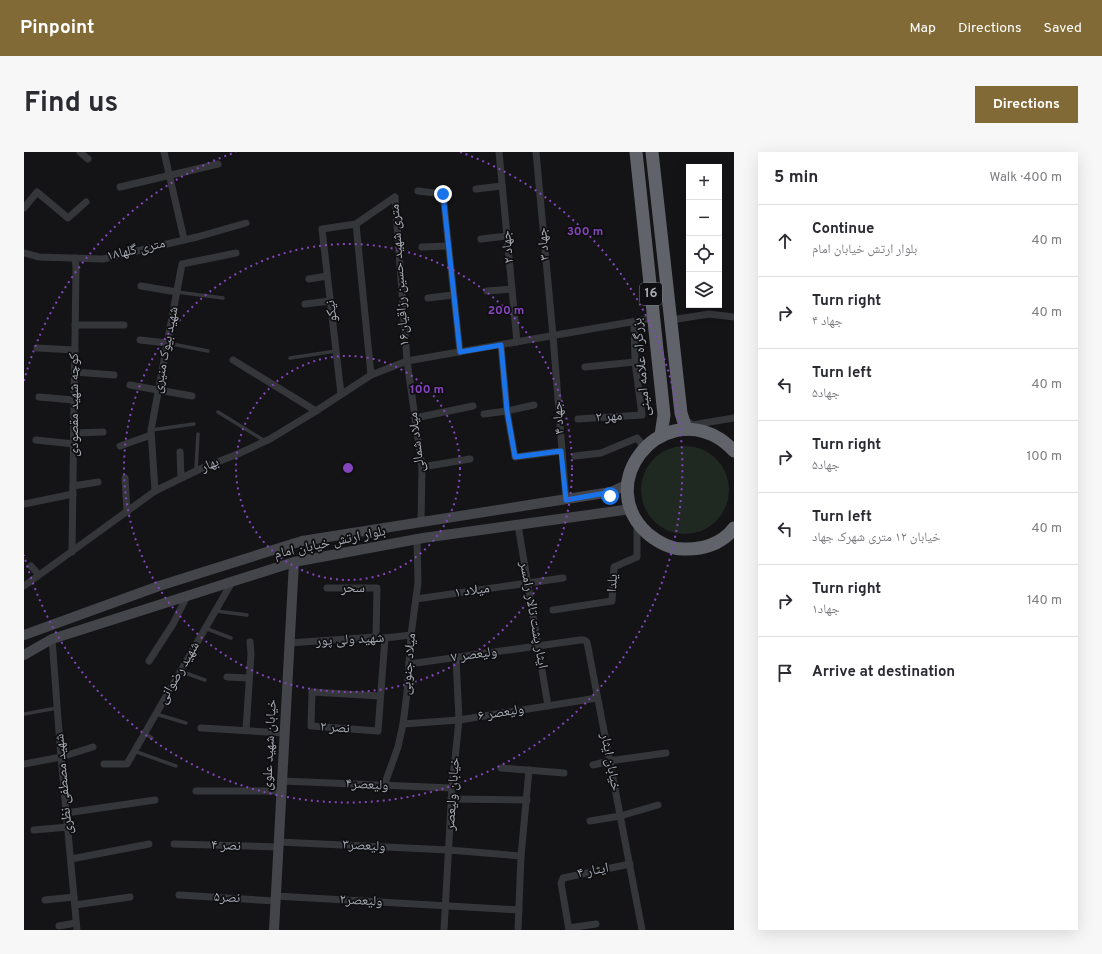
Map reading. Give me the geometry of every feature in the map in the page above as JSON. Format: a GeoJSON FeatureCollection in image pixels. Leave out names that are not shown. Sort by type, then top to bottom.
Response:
{"type":"FeatureCollection","features":[{"type":"Feature","properties":{"kind":"highway","name":"بزرگراه علامه امینی"},"geometry":{"type":"LineString","coordinates":[[636,152],[664,415],[661,436]]}},
{"type":"Feature","properties":{"kind":"highway","name":"16"},"geometry":{"type":"LineString","coordinates":[[652,152],[681,414],[686,429]]}},
{"type":"Feature","properties":{"kind":"highway"},"geometry":{"type":"LineString","coordinates":[[664,415],[668,419],[673,420],[678,418],[681,414]]}},
{"type":"Feature","properties":{"kind":"highway"},"geometry":{"type":"LineString","coordinates":[[734,451],[721,439],[704,432],[686,429],[673,431],[661,436],[645,448],[638,456],[631,469],[628,484],[628,496],[640,527],[656,541],[676,549],[697,549],[715,544],[730,533],[734,528]]}},
{"type":"Feature","properties":{"kind":"main road","name":"بلوار ارتش خیابان امام"},"geometry":{"type":"LineString","coordinates":[[24,635],[159,586],[302,541],[566,500],[611,492],[628,484]]}},
{"type":"Feature","properties":{"kind":"main road"},"geometry":{"type":"LineString","coordinates":[[606,493],[612,498],[613,503],[611,509],[606,512]]}},
{"type":"Feature","properties":{"kind":"main road","name":"بلوار ارتش خیابان امام"},"geometry":{"type":"LineString","coordinates":[[24,655],[52,639],[294,562],[417,539],[606,512],[634,514]]}},
{"type":"Feature","properties":{"kind":"main road","name":"خیابان شهید علوی"},"geometry":{"type":"LineString","coordinates":[[274,930],[294,562]]}},
{"type":"Feature","properties":{"kind":"street"},"geometry":{"type":"LineString","coordinates":[[80,152],[88,159]]}},
{"type":"Feature","properties":{"kind":"street"},"geometry":{"type":"LineString","coordinates":[[164,152],[184,239]]}},
{"type":"Feature","properties":{"kind":"street","name":"جهاد ۲"},"geometry":{"type":"LineString","coordinates":[[499,152],[518,342]]}},
{"type":"Feature","properties":{"kind":"street","name":"جهاد ۳"},"geometry":{"type":"LineString","coordinates":[[536,152],[553,336]]}},
{"type":"Feature","properties":{"kind":"street"},"geometry":{"type":"LineString","coordinates":[[120,187],[169,174],[218,164]]}},
{"type":"Feature","properties":{"kind":"street"},"geometry":{"type":"LineString","coordinates":[[476,189],[502,186]]}},
{"type":"Feature","properties":{"kind":"street"},"geometry":{"type":"LineString","coordinates":[[418,191],[443,194],[460,352]]}},
{"type":"Feature","properties":{"kind":"street"},"geometry":{"type":"LineString","coordinates":[[24,208],[37,192],[68,218],[86,202]]}},
{"type":"Feature","properties":{"kind":"street","name":"۱۶متری شهید حسین رزاقیان"},"geometry":{"type":"LineString","coordinates":[[322,229],[356,224],[395,197],[406,361]]}},
{"type":"Feature","properties":{"kind":"street","name":"۱۸متری گلها"},"geometry":{"type":"LineString","coordinates":[[24,253],[39,257],[103,259],[197,237],[246,223]]}},
{"type":"Feature","properties":{"kind":"street"},"geometry":{"type":"LineString","coordinates":[[356,224],[371,375]]}},
{"type":"Feature","properties":{"kind":"street","name":"نیکو"},"geometry":{"type":"LineString","coordinates":[[322,229],[341,394]]}},
{"type":"Feature","properties":{"kind":"street"},"geometry":{"type":"LineString","coordinates":[[480,239],[507,236]]}},
{"type":"Feature","properties":{"kind":"street"},"geometry":{"type":"LineString","coordinates":[[422,247],[448,246]]}},
{"type":"Feature","properties":{"kind":"street","name":"شهید بیوک منیری"},"geometry":{"type":"LineString","coordinates":[[155,491],[151,432],[182,264],[236,253]]}},
{"type":"Feature","properties":{"kind":"street","name":"کوچه شهید مقصودی"},"geometry":{"type":"LineString","coordinates":[[72,552],[75,258]]}},
{"type":"Feature","properties":{"kind":"street"},"geometry":{"type":"LineString","coordinates":[[309,279],[327,276]]}},
{"type":"Feature","properties":{"kind":"street"},"geometry":{"type":"LineString","coordinates":[[141,286],[177,292]]}},
{"type":"Feature","properties":{"kind":"street"},"geometry":{"type":"LineString","coordinates":[[487,291],[512,289]]}},
{"type":"Feature","properties":{"kind":"street"},"geometry":{"type":"LineString","coordinates":[[428,298],[453,295]]}},
{"type":"Feature","properties":{"kind":"street"},"geometry":{"type":"LineString","coordinates":[[305,304],[330,302]]}},
{"type":"Feature","properties":{"kind":"street"},"geometry":{"type":"LineString","coordinates":[[671,320],[709,314],[734,317]]}},
{"type":"Feature","properties":{"kind":"street","name":"بهار"},"geometry":{"type":"LineString","coordinates":[[24,586],[38,574],[72,552],[155,491],[196,470],[265,441],[316,411],[371,375],[406,361],[654,318]]}},
{"type":"Feature","properties":{"kind":"street","name":"مهر ۲"},"geometry":{"type":"LineString","coordinates":[[578,419],[642,415],[635,362],[634,322]]}},
{"type":"Feature","properties":{"kind":"street"},"geometry":{"type":"LineString","coordinates":[[75,325],[124,325]]}},
{"type":"Feature","properties":{"kind":"street","name":"جهاد ۴"},"geometry":{"type":"LineString","coordinates":[[553,336],[566,500]]}},
{"type":"Feature","properties":{"kind":"street"},"geometry":{"type":"LineString","coordinates":[[140,340],[167,343]]}},
{"type":"Feature","properties":{"kind":"street"},"geometry":{"type":"LineString","coordinates":[[501,345],[507,411],[515,457],[561,451]]}},
{"type":"Feature","properties":{"kind":"street"},"geometry":{"type":"LineString","coordinates":[[37,348],[75,350]]}},
{"type":"Feature","properties":{"kind":"street"},"geometry":{"type":"LineString","coordinates":[[233,360],[316,411]]}},
{"type":"Feature","properties":{"kind":"street","name":"میلاد شمالی"},"geometry":{"type":"LineString","coordinates":[[406,361],[422,467],[421,523]]}},
{"type":"Feature","properties":{"kind":"street"},"geometry":{"type":"LineString","coordinates":[[585,367],[635,362]]}},
{"type":"Feature","properties":{"kind":"street"},"geometry":{"type":"LineString","coordinates":[[74,372],[114,375]]}},
{"type":"Feature","properties":{"kind":"street"},"geometry":{"type":"LineString","coordinates":[[130,385],[192,396]]}},
{"type":"Feature","properties":{"kind":"street"},"geometry":{"type":"LineString","coordinates":[[39,397],[74,400]]}},
{"type":"Feature","properties":{"kind":"street"},"geometry":{"type":"LineString","coordinates":[[484,414],[534,405]]}},
{"type":"Feature","properties":{"kind":"street"},"geometry":{"type":"LineString","coordinates":[[415,418],[473,406]]}},
{"type":"Feature","properties":{"kind":"street"},"geometry":{"type":"LineString","coordinates":[[681,414],[692,425],[734,418]]}},
{"type":"Feature","properties":{"kind":"street"},"geometry":{"type":"LineString","coordinates":[[74,432],[103,432]]}},
{"type":"Feature","properties":{"kind":"street"},"geometry":{"type":"LineString","coordinates":[[120,446],[151,432]]}},
{"type":"Feature","properties":{"kind":"street"},"geometry":{"type":"LineString","coordinates":[[575,456],[601,453],[637,438],[645,448]]}},
{"type":"Feature","properties":{"kind":"street"},"geometry":{"type":"LineString","coordinates":[[36,440],[74,444]]}},
{"type":"Feature","properties":{"kind":"street"},"geometry":{"type":"LineString","coordinates":[[180,452],[181,478]]}},
{"type":"Feature","properties":{"kind":"street"},"geometry":{"type":"LineString","coordinates":[[422,467],[470,459]]}},
{"type":"Feature","properties":{"kind":"street"},"geometry":{"type":"LineString","coordinates":[[125,478],[128,512]]}},
{"type":"Feature","properties":{"kind":"street"},"geometry":{"type":"LineString","coordinates":[[24,504],[98,482]]}},
{"type":"Feature","properties":{"kind":"street","name":"یلدا"},"geometry":{"type":"LineString","coordinates":[[553,610],[612,601],[614,567],[637,557],[634,514]]}},
{"type":"Feature","properties":{"kind":"street","name":"ایثار پشت تالار رامسر"},"geometry":{"type":"LineString","coordinates":[[518,525],[548,706]]}},
{"type":"Feature","properties":{"kind":"street","name":"میلاد جنوبی"},"geometry":{"type":"LineString","coordinates":[[384,786],[398,747],[403,724],[411,635],[418,583],[417,539]]}},
{"type":"Feature","properties":{"kind":"street"},"geometry":{"type":"LineString","coordinates":[[31,566],[38,574]]}},
{"type":"Feature","properties":{"kind":"street","name":"میلاد ۱"},"geometry":{"type":"LineString","coordinates":[[416,599],[563,578]]}},
{"type":"Feature","properties":{"kind":"street","name":"شهید رضوانی"},"geometry":{"type":"LineString","coordinates":[[104,764],[127,764],[232,582]]}},
{"type":"Feature","properties":{"kind":"street","name":"سحر"},"geometry":{"type":"LineString","coordinates":[[327,588],[377,588],[376,637]]}},
{"type":"Feature","properties":{"kind":"street"},"geometry":{"type":"LineString","coordinates":[[148,661],[173,624],[187,596]]}},
{"type":"Feature","properties":{"kind":"street","name":"شهید ولی پور"},"geometry":{"type":"LineString","coordinates":[[289,644],[411,635]]}},
{"type":"Feature","properties":{"kind":"street","name":"نصر ۲"},"geometry":{"type":"LineString","coordinates":[[380,696],[312,692],[311,726],[378,731],[385,638]]}},
{"type":"Feature","properties":{"kind":"street","name":"شهید مصطفی نظری"},"geometry":{"type":"LineString","coordinates":[[52,639],[61,757],[77,927]]}},
{"type":"Feature","properties":{"kind":"street","name":"خیابان ایثار"},"geometry":{"type":"LineString","coordinates":[[539,646],[580,640],[587,642],[642,930]]}},
{"type":"Feature","properties":{"kind":"street"},"geometry":{"type":"LineString","coordinates":[[246,730],[250,642]]}},
{"type":"Feature","properties":{"kind":"street","name":"ولیعصر ۷"},"geometry":{"type":"LineString","coordinates":[[409,664],[539,646]]}},
{"type":"Feature","properties":{"kind":"street","name":"خیابان ولیعصر"},"geometry":{"type":"LineString","coordinates":[[444,930],[451,799],[459,720],[456,658]]}},
{"type":"Feature","properties":{"kind":"street"},"geometry":{"type":"LineString","coordinates":[[227,677],[249,678]]}},
{"type":"Feature","properties":{"kind":"street","name":"ولیعصر ۶"},"geometry":{"type":"LineString","coordinates":[[403,724],[459,720],[597,698]]}},
{"type":"Feature","properties":{"kind":"street"},"geometry":{"type":"LineString","coordinates":[[201,728],[284,733]]}},
{"type":"Feature","properties":{"kind":"street"},"geometry":{"type":"LineString","coordinates":[[24,764],[61,757],[93,747]]}},
{"type":"Feature","properties":{"kind":"street"},"geometry":{"type":"LineString","coordinates":[[593,766],[609,760],[666,753]]}},
{"type":"Feature","properties":{"kind":"street"},"geometry":{"type":"LineString","coordinates":[[501,768],[564,772]]}},
{"type":"Feature","properties":{"kind":"street"},"geometry":{"type":"LineString","coordinates":[[518,930],[521,856],[530,770]]}},
{"type":"Feature","properties":{"kind":"street","name":"ولیعصر۴"},"geometry":{"type":"LineString","coordinates":[[282,781],[452,788]]}},
{"type":"Feature","properties":{"kind":"street"},"geometry":{"type":"LineString","coordinates":[[196,791],[281,791]]}},
{"type":"Feature","properties":{"kind":"street"},"geometry":{"type":"LineString","coordinates":[[451,799],[527,800]]}},
{"type":"Feature","properties":{"kind":"street"},"geometry":{"type":"LineString","coordinates":[[66,813],[155,800]]}},
{"type":"Feature","properties":{"kind":"street"},"geometry":{"type":"LineString","coordinates":[[590,821],[620,816],[658,805]]}},
{"type":"Feature","properties":{"kind":"street"},"geometry":{"type":"LineString","coordinates":[[34,830],[68,827]]}},
{"type":"Feature","properties":{"kind":"street"},"geometry":{"type":"LineString","coordinates":[[71,859],[149,844]]}},
{"type":"Feature","properties":{"kind":"street","name":"نصر ۴"},"geometry":{"type":"LineString","coordinates":[[174,844],[278,845]]}},
{"type":"Feature","properties":{"kind":"street","name":"ولیعصر۳"},"geometry":{"type":"LineString","coordinates":[[278,845],[449,850],[521,856]]}},
{"type":"Feature","properties":{"kind":"street","name":"ایثار ۴"},"geometry":{"type":"LineString","coordinates":[[569,929],[561,883],[563,878],[630,864]]}},
{"type":"Feature","properties":{"kind":"street","name":"نصر۵"},"geometry":{"type":"LineString","coordinates":[[179,895],[276,899]]}},
{"type":"Feature","properties":{"kind":"street"},"geometry":{"type":"LineString","coordinates":[[45,900],[74,901],[130,897]]}},
{"type":"Feature","properties":{"kind":"street","name":"ولیعصر۲"},"geometry":{"type":"LineString","coordinates":[[276,899],[519,910]]}},
{"type":"Feature","properties":{"kind":"street"},"geometry":{"type":"LineString","coordinates":[[569,929],[596,924]]}},
{"type":"Feature","properties":{"kind":"street"},"geometry":{"type":"LineString","coordinates":[[59,926],[77,927]]}},
{"type":"Feature","properties":{"kind":"lane"},"geometry":{"type":"LineString","coordinates":[[177,292],[223,298]]}},
{"type":"Feature","properties":{"kind":"lane"},"geometry":{"type":"LineString","coordinates":[[167,343],[208,351]]}},
{"type":"Feature","properties":{"kind":"lane"},"geometry":{"type":"LineString","coordinates":[[290,358],[336,351]]}},
{"type":"Feature","properties":{"kind":"lane"},"geometry":{"type":"LineString","coordinates":[[218,412],[265,441]]}},
{"type":"Feature","properties":{"kind":"lane"},"geometry":{"type":"LineString","coordinates":[[151,432],[194,424]]}},
{"type":"Feature","properties":{"kind":"lane"},"geometry":{"type":"LineString","coordinates":[[196,470],[198,434]]}},
{"type":"Feature","properties":{"kind":"lane"},"geometry":{"type":"LineString","coordinates":[[215,611],[247,615]]}},
{"type":"Feature","properties":{"kind":"lane"},"geometry":{"type":"LineString","coordinates":[[205,628],[231,638]]}},
{"type":"Feature","properties":{"kind":"lane"},"geometry":{"type":"LineString","coordinates":[[180,671],[205,680]]}},
{"type":"Feature","properties":{"kind":"lane"},"geometry":{"type":"LineString","coordinates":[[24,714],[57,708]]}},
{"type":"Feature","properties":{"kind":"lane"},"geometry":{"type":"LineString","coordinates":[[156,714],[186,723]]}},
{"type":"Feature","properties":{"kind":"lane"},"geometry":{"type":"LineString","coordinates":[[144,733],[152,738]]}},
{"type":"Feature","properties":{"kind":"lane"},"geometry":{"type":"LineString","coordinates":[[134,751],[176,766]]}},
{"type":"Feature","properties":{"kind":"shaded area"},"geometry":{"type":"Polygon","coordinates":[[[676,446],[694,446],[710,453],[722,465],[729,481],[729,499],[722,515],[710,527],[694,534],[676,534],[660,527],[648,515],[641,499],[641,481],[648,465],[660,453],[676,446]]]}},
{"type":"Feature","properties":{"kind":"route"},"geometry":{"type":"LineString","coordinates":[[443,194],[460,352],[501,345],[507,411],[515,457],[561,451],[566,500],[606,493],[610,496]]}}]}
